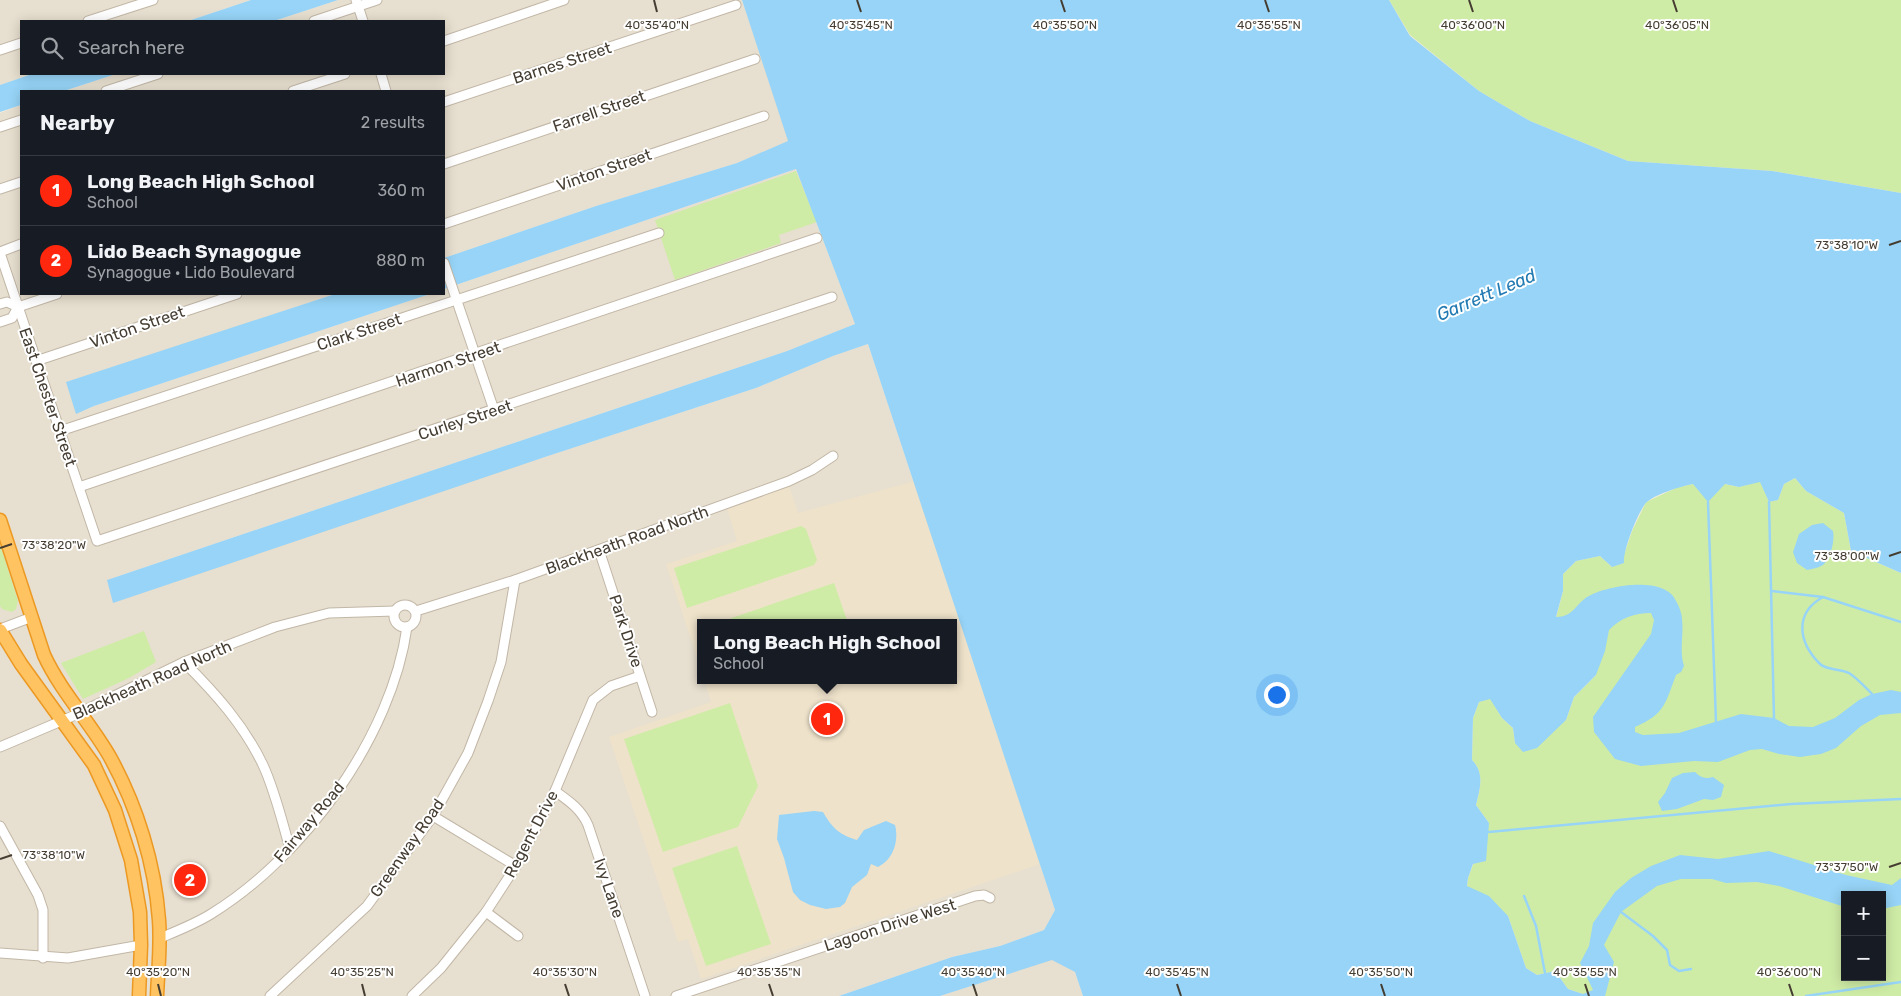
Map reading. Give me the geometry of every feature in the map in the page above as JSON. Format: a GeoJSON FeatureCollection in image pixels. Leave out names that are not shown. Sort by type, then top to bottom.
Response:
{"type":"FeatureCollection","features":[{"type":"Feature","properties":{"kind":"highway"},"geometry":{"type":"LineString","coordinates":[[0,520],[49,666],[110,758],[135,813],[150,864],[156,894],[160,938],[157,996]]}},
{"type":"Feature","properties":{"kind":"highway"},"geometry":{"type":"LineString","coordinates":[[0,629],[21,664],[94,765],[115,810],[135,880],[140,912],[139,996]]}},
{"type":"Feature","properties":{"kind":"street"},"geometry":{"type":"LineString","coordinates":[[91,20],[153,0]]}},
{"type":"Feature","properties":{"kind":"street"},"geometry":{"type":"LineString","coordinates":[[316,20],[357,3],[377,0]]}},
{"type":"Feature","properties":{"kind":"street"},"geometry":{"type":"LineString","coordinates":[[445,41],[564,0]]}},
{"type":"Feature","properties":{"kind":"street"},"geometry":{"type":"LineString","coordinates":[[357,3],[363,20]]}},
{"type":"Feature","properties":{"kind":"street","name":"Barnes Street"},"geometry":{"type":"LineString","coordinates":[[445,102],[736,5]]}},
{"type":"Feature","properties":{"kind":"street"},"geometry":{"type":"LineString","coordinates":[[0,50],[20,43]]}},
{"type":"Feature","properties":{"kind":"street","name":"Farrell Street"},"geometry":{"type":"LineString","coordinates":[[445,164],[755,59]]}},
{"type":"Feature","properties":{"kind":"street"},"geometry":{"type":"LineString","coordinates":[[109,90],[155,75]]}},
{"type":"Feature","properties":{"kind":"street"},"geometry":{"type":"LineString","coordinates":[[296,90],[342,75]]}},
{"type":"Feature","properties":{"kind":"street"},"geometry":{"type":"LineString","coordinates":[[381,75],[386,90]]}},
{"type":"Feature","properties":{"kind":"street","name":"Vinton Street"},"geometry":{"type":"LineString","coordinates":[[445,224],[764,116]]}},
{"type":"Feature","properties":{"kind":"street"},"geometry":{"type":"LineString","coordinates":[[0,127],[20,120]]}},
{"type":"Feature","properties":{"kind":"street"},"geometry":{"type":"LineString","coordinates":[[0,189],[20,182]]}},
{"type":"Feature","properties":{"kind":"street","name":"Clark Street"},"geometry":{"type":"LineString","coordinates":[[60,431],[455,295],[659,233]]}},
{"type":"Feature","properties":{"kind":"street","name":"Harmon Street"},"geometry":{"type":"LineString","coordinates":[[79,487],[475,355],[817,238]]}},
{"type":"Feature","properties":{"kind":"street"},"geometry":{"type":"LineString","coordinates":[[0,252],[20,244]]}},
{"type":"Feature","properties":{"kind":"street","name":"East Chester Street"},"geometry":{"type":"LineString","coordinates":[[0,252],[97,541]]}},
{"type":"Feature","properties":{"kind":"street"},"geometry":{"type":"LineString","coordinates":[[445,266],[494,410]]}},
{"type":"Feature","properties":{"kind":"street"},"geometry":{"type":"LineString","coordinates":[[0,304],[7,302],[18,307],[54,295]]}},
{"type":"Feature","properties":{"kind":"street","name":"Vinton Street"},"geometry":{"type":"LineString","coordinates":[[36,361],[234,295]]}},
{"type":"Feature","properties":{"kind":"street","name":"Curley Street"},"geometry":{"type":"LineString","coordinates":[[97,541],[832,297]]}},
{"type":"Feature","properties":{"kind":"street"},"geometry":{"type":"LineString","coordinates":[[0,322],[12,318],[18,307]]}},
{"type":"Feature","properties":{"kind":"street","name":"Blackheath Road North"},"geometry":{"type":"LineString","coordinates":[[416,611],[515,580],[789,481],[812,470],[833,456]]}},
{"type":"Feature","properties":{"kind":"street","name":"Park Drive"},"geometry":{"type":"LineString","coordinates":[[599,550],[652,712]]}},
{"type":"Feature","properties":{"kind":"street","name":"Greenway Road"},"geometry":{"type":"LineString","coordinates":[[270,996],[367,906],[433,816],[468,753],[501,662],[515,580]]}},
{"type":"Feature","properties":{"kind":"street"},"geometry":{"type":"LineString","coordinates":[[407,627],[400,626],[396,621],[395,611],[404,604],[411,606],[416,611]]}},
{"type":"Feature","properties":{"kind":"street","name":"Blackheath Road North"},"geometry":{"type":"LineString","coordinates":[[0,746],[81,712],[184,662],[275,626],[330,613],[395,611]]}},
{"type":"Feature","properties":{"kind":"street","name":"Fairway Road"},"geometry":{"type":"LineString","coordinates":[[160,938],[200,920],[224,905],[258,879],[290,849],[334,796],[370,738],[394,684],[404,650],[407,627],[415,621],[416,611]]}},
{"type":"Feature","properties":{"kind":"street"},"geometry":{"type":"LineString","coordinates":[[0,629],[32,617]]}},
{"type":"Feature","properties":{"kind":"street"},"geometry":{"type":"LineString","coordinates":[[184,662],[222,703],[251,743],[269,781],[290,849]]}},
{"type":"Feature","properties":{"kind":"street","name":"Regent Drive"},"geometry":{"type":"LineString","coordinates":[[412,996],[441,968],[486,912],[516,866],[555,791],[593,700],[611,686],[640,676]]}},
{"type":"Feature","properties":{"kind":"street","name":"Ivy Lane"},"geometry":{"type":"LineString","coordinates":[[555,791],[584,815],[645,996]]}},
{"type":"Feature","properties":{"kind":"street"},"geometry":{"type":"LineString","coordinates":[[433,816],[516,866]]}},
{"type":"Feature","properties":{"kind":"street"},"geometry":{"type":"LineString","coordinates":[[0,826],[38,895],[42,910],[43,958]]}},
{"type":"Feature","properties":{"kind":"street","name":"Lagoon Drive West"},"geometry":{"type":"LineString","coordinates":[[676,996],[976,896],[984,895],[990,898]]}},
{"type":"Feature","properties":{"kind":"street"},"geometry":{"type":"LineString","coordinates":[[486,912],[518,936]]}},
{"type":"Feature","properties":{"kind":"street"},"geometry":{"type":"LineString","coordinates":[[0,953],[43,958],[81,957],[141,945]]}},
{"type":"Feature","properties":{"kind":"shaded area"},"geometry":{"type":"Polygon","coordinates":[[[0,0],[251,0],[191,20],[20,20],[20,75],[29,75],[0,85],[0,0]]]}},
{"type":"Feature","properties":{"kind":"shaded area"},"geometry":{"type":"Polygon","coordinates":[[[338,0],[742,0],[789,141],[737,163],[596,206],[445,258],[445,90],[67,90],[113,75],[445,75],[445,20],[277,20],[338,0]]]}},
{"type":"Feature","properties":{"kind":"shaded area"},"geometry":{"type":"Polygon","coordinates":[[[20,105],[20,295],[332,295],[254,321],[77,414],[94,406],[427,295],[445,295],[445,289],[796,169],[855,324],[787,351],[107,580],[545,457],[756,388],[833,356],[868,344],[1055,910],[1044,930],[1000,946],[952,957],[839,996],[0,996],[0,113],[20,105]]]}},
{"type":"Feature","properties":{"kind":"shaded area"},"geometry":{"type":"Polygon","coordinates":[[[915,481],[1040,864],[701,979],[688,939],[678,942],[609,737],[711,702],[705,684],[957,684],[957,619],[697,619],[697,657],[666,564],[737,541],[726,505],[788,483],[798,513],[915,481]]]}},
{"type":"Feature","properties":{"kind":"shaded area"},"geometry":{"type":"Polygon","coordinates":[[[1052,959],[1075,972],[1083,996],[940,996],[1052,959]]]}},
{"type":"Feature","properties":{"kind":"green space"},"geometry":{"type":"Polygon","coordinates":[[[1389,0],[1901,0],[1901,193],[1772,171],[1628,161],[1530,121],[1479,91],[1410,35],[1389,0]]]}},
{"type":"Feature","properties":{"kind":"green space"},"geometry":{"type":"Polygon","coordinates":[[[796,171],[817,222],[779,235],[781,243],[675,280],[655,220],[796,171]]]}},
{"type":"Feature","properties":{"kind":"green space"},"geometry":{"type":"Polygon","coordinates":[[[1795,478],[1806,491],[1844,513],[1851,551],[1901,573],[1901,996],[1583,996],[1583,994],[1568,989],[1555,971],[1537,975],[1526,968],[1508,916],[1467,887],[1468,878],[1489,823],[1476,805],[1480,788],[1480,776],[1479,770],[1472,760],[1473,718],[1479,702],[1490,698],[1502,718],[1513,728],[1515,743],[1566,720],[1574,697],[1596,675],[1556,618],[1563,591],[1563,574],[1576,561],[1600,556],[1612,567],[1624,555],[1632,531],[1646,502],[1678,487],[1693,484],[1725,484],[1739,487],[1760,481],[1769,502],[1778,500],[1784,484],[1795,478]]]}},
{"type":"Feature","properties":{"kind":"green space"},"geometry":{"type":"Polygon","coordinates":[[[801,526],[806,529],[817,560],[814,565],[687,608],[674,568],[801,526]]]}},
{"type":"Feature","properties":{"kind":"green space"},"geometry":{"type":"Polygon","coordinates":[[[0,544],[18,601],[16,609],[12,612],[2,609],[0,606],[0,544]]]}},
{"type":"Feature","properties":{"kind":"green space"},"geometry":{"type":"Polygon","coordinates":[[[834,583],[847,619],[729,619],[834,583]]]}},
{"type":"Feature","properties":{"kind":"green space"},"geometry":{"type":"Polygon","coordinates":[[[144,631],[156,662],[129,678],[83,699],[61,663],[144,631]]]}},
{"type":"Feature","properties":{"kind":"green space"},"geometry":{"type":"Polygon","coordinates":[[[730,703],[758,786],[738,827],[663,852],[624,739],[730,703]]]}},
{"type":"Feature","properties":{"kind":"green space"},"geometry":{"type":"Polygon","coordinates":[[[737,846],[771,944],[706,966],[672,868],[737,846]]]}},
{"type":"Feature","properties":{"kind":"water"},"geometry":{"type":"Polygon","coordinates":[[[251,0],[338,0],[277,20],[191,20],[251,0]]]}},
{"type":"Feature","properties":{"kind":"water","name":"Garrett Lead"},"geometry":{"type":"Polygon","coordinates":[[[742,0],[1389,0],[1410,36],[1479,91],[1530,121],[1628,161],[1772,171],[1901,193],[1901,573],[1851,551],[1844,513],[1806,491],[1795,478],[1784,484],[1778,500],[1769,502],[1760,482],[1739,487],[1725,484],[1708,502],[1693,484],[1660,494],[1645,504],[1631,533],[1624,563],[1612,567],[1600,556],[1576,561],[1563,574],[1563,591],[1556,617],[1570,613],[1587,597],[1621,586],[1648,585],[1661,588],[1670,593],[1677,603],[1681,615],[1684,666],[1681,672],[1676,675],[1663,707],[1653,717],[1635,727],[1635,732],[1643,735],[1679,733],[1741,714],[1774,718],[1789,726],[1813,727],[1835,718],[1859,700],[1872,694],[1891,690],[1901,692],[1901,713],[1880,715],[1861,726],[1836,748],[1821,754],[1800,757],[1762,749],[1750,750],[1718,762],[1694,761],[1641,766],[1615,759],[1594,732],[1593,717],[1651,634],[1654,620],[1651,613],[1628,617],[1618,622],[1609,630],[1605,651],[1596,675],[1574,697],[1566,720],[1537,748],[1523,752],[1515,743],[1513,728],[1502,718],[1490,699],[1479,702],[1473,718],[1472,760],[1479,770],[1480,776],[1480,787],[1476,805],[1489,823],[1486,861],[1473,864],[1467,886],[1489,896],[1508,916],[1526,968],[1537,975],[1555,971],[1568,989],[1583,994],[1593,990],[1580,963],[1589,946],[1593,923],[1615,892],[1631,878],[1651,866],[1680,855],[1718,859],[1769,851],[1846,875],[1892,885],[1901,878],[1901,905],[1886,908],[1886,891],[1841,891],[1841,906],[1779,886],[1757,882],[1726,883],[1712,879],[1681,879],[1657,886],[1621,912],[1604,945],[1614,962],[1605,996],[1083,996],[1075,972],[1052,960],[940,996],[839,996],[952,957],[1000,946],[1044,930],[1055,910],[868,344],[833,356],[756,388],[113,603],[107,580],[787,351],[855,324],[796,169],[445,289],[445,258],[596,206],[737,163],[788,141],[742,0]]]}},
{"type":"Feature","properties":{"kind":"water"},"geometry":{"type":"Polygon","coordinates":[[[29,75],[113,75],[67,90],[20,90],[20,105],[0,112],[0,85],[29,75]]]}},
{"type":"Feature","properties":{"kind":"water"},"geometry":{"type":"Polygon","coordinates":[[[332,295],[427,295],[94,406],[76,414],[66,382],[332,295]]]}},
{"type":"Feature","properties":{"kind":"water"},"geometry":{"type":"Polygon","coordinates":[[[1823,523],[1833,531],[1833,544],[1830,554],[1823,565],[1807,570],[1797,563],[1793,552],[1799,534],[1812,525],[1823,523]]]}},
{"type":"Feature","properties":{"kind":"water"},"geometry":{"type":"Polygon","coordinates":[[[1695,772],[1703,778],[1713,777],[1724,785],[1721,797],[1713,800],[1704,799],[1677,809],[1662,811],[1658,802],[1665,793],[1672,778],[1683,773],[1695,772]]]}},
{"type":"Feature","properties":{"kind":"water"},"geometry":{"type":"Polygon","coordinates":[[[814,811],[823,812],[837,830],[857,840],[864,830],[886,821],[895,825],[896,843],[888,859],[878,867],[871,864],[867,875],[852,887],[845,903],[840,907],[826,909],[800,900],[793,892],[777,839],[779,815],[814,811]]]}},
{"type":"Feature","properties":{"kind":"waterway"},"geometry":{"type":"LineString","coordinates":[[1708,502],[1716,722]]}},
{"type":"Feature","properties":{"kind":"waterway"},"geometry":{"type":"LineString","coordinates":[[1769,502],[1774,718]]}},
{"type":"Feature","properties":{"kind":"waterway"},"geometry":{"type":"LineString","coordinates":[[1772,591],[1823,597],[1901,622]]}},
{"type":"Feature","properties":{"kind":"waterway"},"geometry":{"type":"LineString","coordinates":[[1823,597],[1807,611],[1804,619],[1802,628],[1807,646],[1820,664],[1849,673],[1872,694]]}},
{"type":"Feature","properties":{"kind":"waterway"},"geometry":{"type":"LineString","coordinates":[[1489,832],[1791,804],[1901,799]]}},
{"type":"Feature","properties":{"kind":"waterway"},"geometry":{"type":"LineString","coordinates":[[1524,896],[1536,926],[1545,973]]}},
{"type":"Feature","properties":{"kind":"waterway"},"geometry":{"type":"LineString","coordinates":[[1621,912],[1653,936],[1667,950],[1670,965],[1679,971],[1691,969]]}},
{"type":"Feature","properties":{"kind":"waterway"},"geometry":{"type":"LineString","coordinates":[[1806,996],[1901,982]]}},
{"type":"Feature","properties":{"kind":"place","name":"Long Beach High School"},"geometry":{"type":"Point","coordinates":[827,719]}},
{"type":"Feature","properties":{"kind":"place","name":"Lido Beach Synagogue"},"geometry":{"type":"Point","coordinates":[190,880]}}]}
